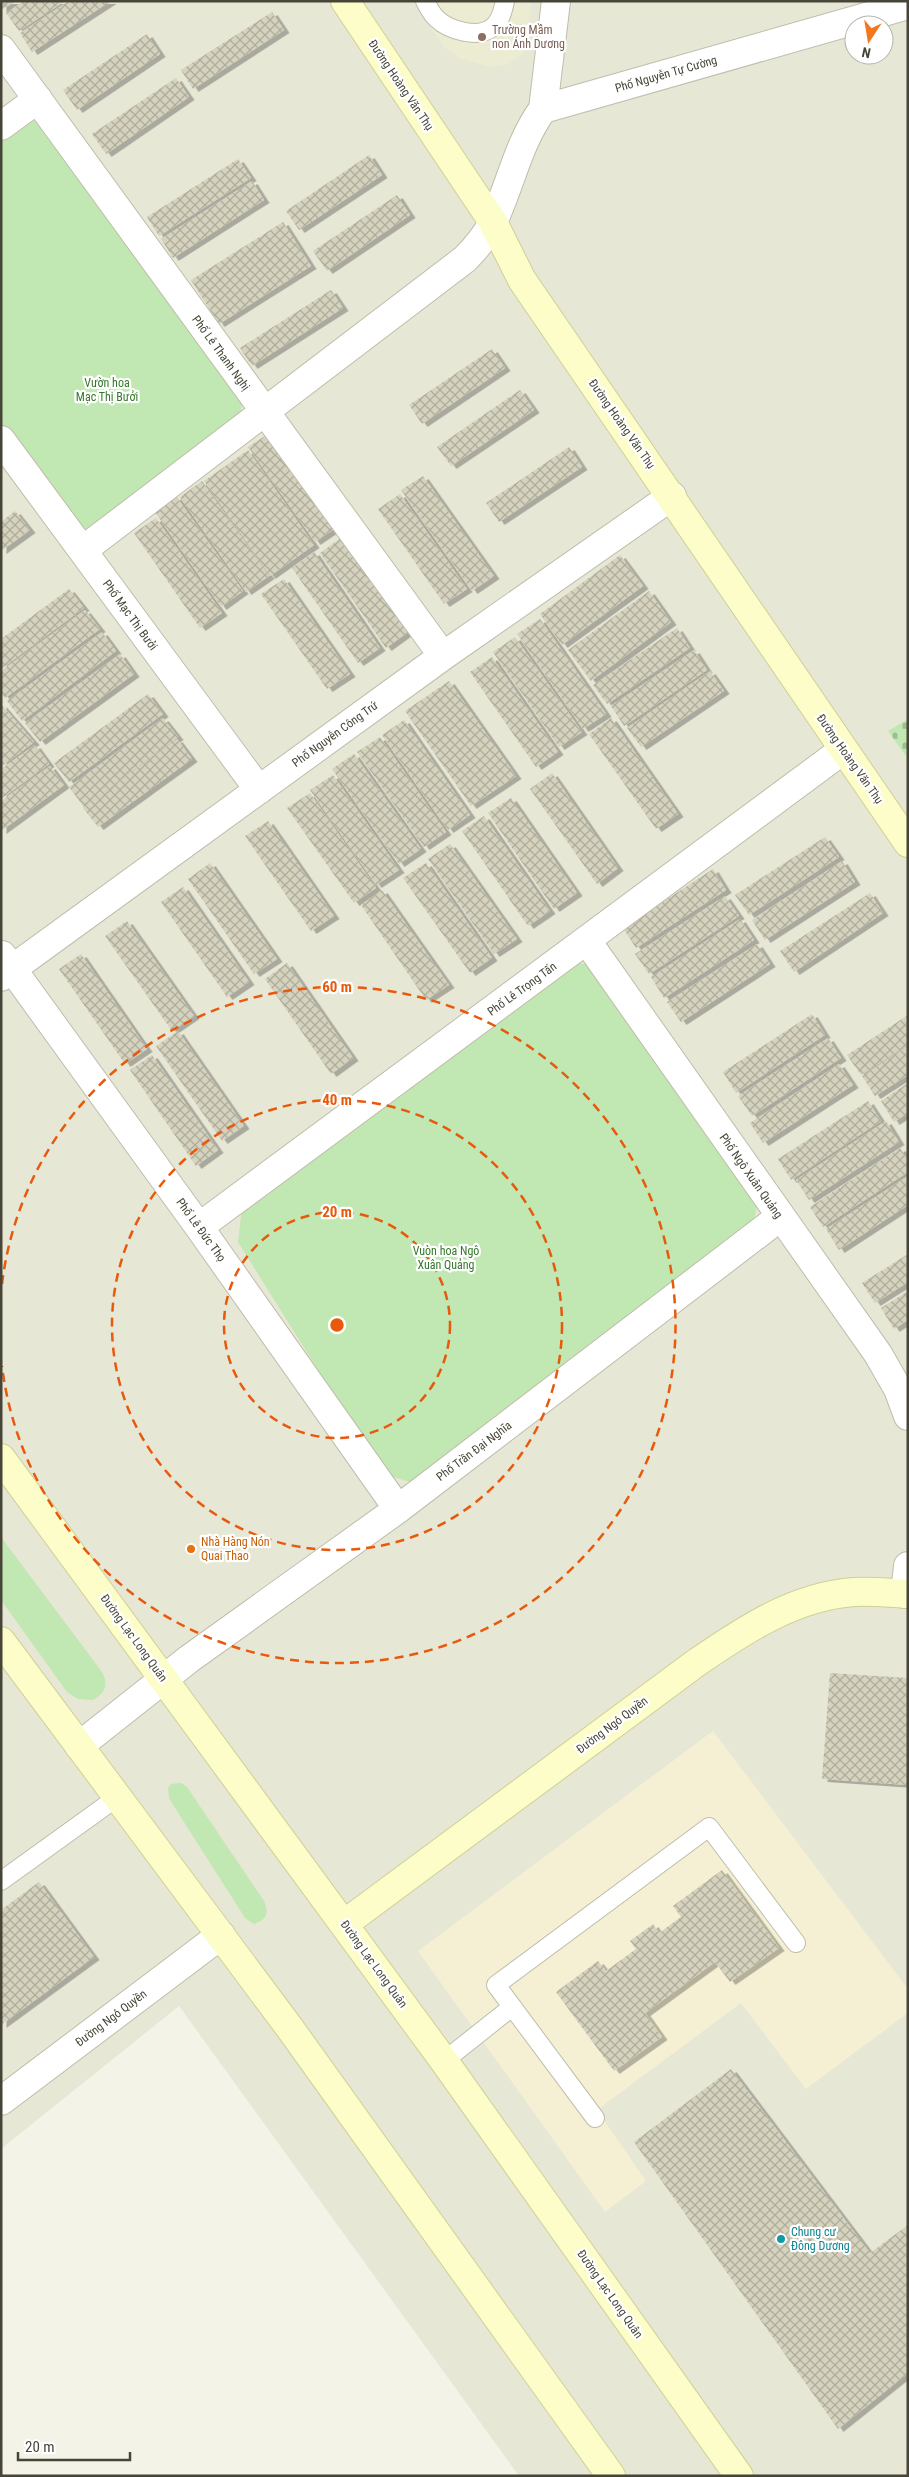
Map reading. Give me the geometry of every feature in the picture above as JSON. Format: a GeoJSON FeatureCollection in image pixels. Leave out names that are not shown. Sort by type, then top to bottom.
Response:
{"type":"FeatureCollection","features":[{"type":"Feature","properties":{"kind":"main road","name":"Đường Hoàng Văn Thụ"},"geometry":{"type":"LineString","coordinates":[[345,1],[492,222],[522,280],[908,842]]}},
{"type":"Feature","properties":{"kind":"main road","name":"Đường Lạc Long Quân"},"geometry":{"type":"LineString","coordinates":[[1,1458],[444,2061],[739,2476]]}},
{"type":"Feature","properties":{"kind":"main road","name":"Đường Ngô Quyền"},"geometry":{"type":"LineString","coordinates":[[344,1924],[696,1662],[739,1634],[788,1608],[831,1597],[854,1592],[906,1594]]}},
{"type":"Feature","properties":{"kind":"main road"},"geometry":{"type":"LineString","coordinates":[[1,1641],[221,1935],[611,2476]]}},
{"type":"Feature","properties":{"kind":"street"},"geometry":{"type":"LineString","coordinates":[[83,550],[465,259],[483,238],[492,222],[524,138],[543,109],[556,1]]}},
{"type":"Feature","properties":{"kind":"street","name":"Phố Nguyễn Tự Cường"},"geometry":{"type":"LineString","coordinates":[[543,109],[908,5]]}},
{"type":"Feature","properties":{"kind":"street","name":"Phố Lê Thanh Nghị"},"geometry":{"type":"LineString","coordinates":[[1,49],[443,656]]}},
{"type":"Feature","properties":{"kind":"street"},"geometry":{"type":"LineString","coordinates":[[1,126],[38,99]]}},
{"type":"Feature","properties":{"kind":"street","name":"Phố Mạc Thị Bưởi"},"geometry":{"type":"LineString","coordinates":[[1,440],[259,790]]}},
{"type":"Feature","properties":{"kind":"street","name":"Phố Nguyễn Công Trứ"},"geometry":{"type":"LineString","coordinates":[[5,966],[259,790],[443,656],[672,496]]}},
{"type":"Feature","properties":{"kind":"street","name":"Phố Lê Trọng Tấn"},"geometry":{"type":"LineString","coordinates":[[199,1227],[843,750]]}},
{"type":"Feature","properties":{"kind":"street","name":"Phố Ngô Xuân Quảng"},"geometry":{"type":"LineString","coordinates":[[587,941],[878,1354],[898,1389],[908,1416]]}},
{"type":"Feature","properties":{"kind":"street","name":"Phố Lê Đức Thọ"},"geometry":{"type":"LineString","coordinates":[[5,966],[199,1227],[398,1509]]}},
{"type":"Feature","properties":{"kind":"street","name":"Phố Trần Đại Nghĩa"},"geometry":{"type":"LineString","coordinates":[[79,1746],[189,1660],[398,1509],[780,1217]]}},
{"type":"Feature","properties":{"kind":"street"},"geometry":{"type":"LineString","coordinates":[[906,1594],[908,1566]]}},
{"type":"Feature","properties":{"kind":"street","name":"Đường Ngô Quyền"},"geometry":{"type":"LineString","coordinates":[[1,2101],[221,1935]]}},
{"type":"Feature","properties":{"kind":"lane"},"geometry":{"type":"LineString","coordinates":[[424,1],[434,17],[447,26],[463,31],[482,33],[493,27],[501,16],[505,1]]}},
{"type":"Feature","properties":{"kind":"lane"},"geometry":{"type":"LineString","coordinates":[[4,1875],[118,1796]]}},
{"type":"Feature","properties":{"kind":"lane"},"geometry":{"type":"LineString","coordinates":[[595,2118],[496,1986],[709,1827],[796,1943]]}},
{"type":"Feature","properties":{"kind":"lane"},"geometry":{"type":"LineString","coordinates":[[444,2061],[512,2008]]}},
{"type":"Feature","properties":{"kind":"shaded area"},"geometry":{"type":"Polygon","coordinates":[[[1,1],[908,1],[908,2476],[519,2476],[179,2006],[1,2149],[1,1]]]}},
{"type":"Feature","properties":{"kind":"shaded area","name":"Trường Mầm non Ánh Dương"},"geometry":{"type":"Polygon","coordinates":[[[413,1],[532,1],[523,54],[506,65],[491,67],[459,58],[443,46],[413,1]]]}},
{"type":"Feature","properties":{"kind":"shaded area"},"geometry":{"type":"Polygon","coordinates":[[[713,1731],[908,1989],[908,2013],[806,2089],[741,2003],[597,2110],[646,2181],[605,2212],[418,1951],[713,1731]]]}},
{"type":"Feature","properties":{"kind":"green space","name":"Vườn hoa Mạc Thị Bưởi"},"geometry":{"type":"Polygon","coordinates":[[[19,121],[41,121],[243,399],[239,422],[94,533],[71,526],[1,431],[1,135],[19,121]]]}},
{"type":"Feature","properties":{"kind":"green space"},"geometry":{"type":"Polygon","coordinates":[[[908,719],[908,759],[888,731],[908,719]]]}},
{"type":"Feature","properties":{"kind":"green space","name":"Vuòn hoa Ngô Xuân Quảng"},"geometry":{"type":"Polygon","coordinates":[[[573,962],[593,966],[757,1206],[752,1229],[417,1484],[383,1474],[238,1242],[242,1208],[573,962]]]}},
{"type":"Feature","properties":{"kind":"green space"},"geometry":{"type":"Polygon","coordinates":[[[1,1537],[102,1672],[105,1688],[93,1700],[78,1699],[67,1692],[1,1600],[1,1537]]]}},
{"type":"Feature","properties":{"kind":"green space"},"geometry":{"type":"Polygon","coordinates":[[[181,1783],[187,1787],[264,1901],[266,1916],[258,1922],[254,1924],[245,1918],[169,1798],[168,1788],[171,1784],[181,1783]]]}},
{"type":"Feature","properties":{"kind":"building"},"geometry":{"type":"Polygon","coordinates":[[[1,1],[16,1],[1,10],[1,1]]]}},
{"type":"Feature","properties":{"kind":"building"},"geometry":{"type":"Polygon","coordinates":[[[24,1],[65,1],[19,31],[6,13],[24,1]]]}},
{"type":"Feature","properties":{"kind":"building"},"geometry":{"type":"Polygon","coordinates":[[[69,1],[111,1],[32,52],[20,33],[69,1]]]}},
{"type":"Feature","properties":{"kind":"building"},"geometry":{"type":"Polygon","coordinates":[[[272,12],[284,30],[193,89],[181,70],[272,12]]]}},
{"type":"Feature","properties":{"kind":"building"},"geometry":{"type":"Polygon","coordinates":[[[147,34],[160,54],[77,110],[63,90],[147,34]]]}},
{"type":"Feature","properties":{"kind":"building"},"geometry":{"type":"Polygon","coordinates":[[[176,78],[189,97],[106,154],[92,134],[176,78]]]}},
{"type":"Feature","properties":{"kind":"building"},"geometry":{"type":"Polygon","coordinates":[[[369,155],[382,175],[299,230],[286,211],[369,155]]]}},
{"type":"Feature","properties":{"kind":"building"},"geometry":{"type":"Polygon","coordinates":[[[238,159],[251,178],[159,236],[147,217],[238,159]]]}},
{"type":"Feature","properties":{"kind":"building"},"geometry":{"type":"Polygon","coordinates":[[[252,181],[264,200],[173,258],[161,239],[252,181]]]}},
{"type":"Feature","properties":{"kind":"building"},"geometry":{"type":"Polygon","coordinates":[[[397,195],[410,215],[327,271],[313,251],[397,195]]]}},
{"type":"Feature","properties":{"kind":"building"},"geometry":{"type":"Polygon","coordinates":[[[283,222],[311,266],[219,324],[191,280],[283,222]]]}},
{"type":"Feature","properties":{"kind":"building"},"geometry":{"type":"Polygon","coordinates":[[[331,290],[343,308],[252,366],[240,348],[331,290]]]}},
{"type":"Feature","properties":{"kind":"building"},"geometry":{"type":"Polygon","coordinates":[[[492,349],[505,368],[422,424],[409,405],[492,349]]]}},
{"type":"Feature","properties":{"kind":"building"},"geometry":{"type":"Polygon","coordinates":[[[520,390],[534,410],[451,466],[437,447],[520,390]]]}},
{"type":"Feature","properties":{"kind":"building"},"geometry":{"type":"Polygon","coordinates":[[[271,432],[337,527],[315,542],[248,447],[271,432]]]}},
{"type":"Feature","properties":{"kind":"building"},"geometry":{"type":"Polygon","coordinates":[[[569,447],[582,467],[499,522],[486,503],[569,447]]]}},
{"type":"Feature","properties":{"kind":"building"},"geometry":{"type":"Polygon","coordinates":[[[248,450],[314,545],[270,576],[204,481],[248,450]]]}},
{"type":"Feature","properties":{"kind":"building"},"geometry":{"type":"Polygon","coordinates":[[[423,476],[494,576],[472,591],[401,490],[423,476]]]}},
{"type":"Feature","properties":{"kind":"building"},"geometry":{"type":"Polygon","coordinates":[[[202,481],[269,576],[246,592],[180,497],[202,481]]]}},
{"type":"Feature","properties":{"kind":"building"},"geometry":{"type":"Polygon","coordinates":[[[400,494],[467,589],[444,604],[378,509],[400,494]]]}},
{"type":"Feature","properties":{"kind":"building"},"geometry":{"type":"Polygon","coordinates":[[[176,496],[243,591],[221,607],[155,512],[176,496]]]}},
{"type":"Feature","properties":{"kind":"building"},"geometry":{"type":"Polygon","coordinates":[[[15,511],[30,530],[1,551],[1,522],[15,511]]]}},
{"type":"Feature","properties":{"kind":"building"},"geometry":{"type":"Polygon","coordinates":[[[156,518],[222,613],[200,628],[134,533],[156,518]]]}},
{"type":"Feature","properties":{"kind":"building"},"geometry":{"type":"Polygon","coordinates":[[[342,537],[408,632],[386,648],[320,553],[342,537]]]}},
{"type":"Feature","properties":{"kind":"building"},"geometry":{"type":"Polygon","coordinates":[[[314,552],[380,648],[358,663],[292,568],[314,552]]]}},
{"type":"Feature","properties":{"kind":"building"},"geometry":{"type":"Polygon","coordinates":[[[620,555],[643,586],[562,645],[540,614],[620,555]]]}},
{"type":"Feature","properties":{"kind":"building"},"geometry":{"type":"Polygon","coordinates":[[[284,579],[350,674],[327,689],[261,594],[284,579]]]}},
{"type":"Feature","properties":{"kind":"building"},"geometry":{"type":"Polygon","coordinates":[[[69,589],[84,608],[1,669],[1,639],[69,589]]]}},
{"type":"Feature","properties":{"kind":"building"},"geometry":{"type":"Polygon","coordinates":[[[649,591],[671,622],[591,681],[568,650],[649,591]]]}},
{"type":"Feature","properties":{"kind":"building"},"geometry":{"type":"Polygon","coordinates":[[[85,610],[100,629],[5,698],[1,692],[1,671],[85,610]]]}},
{"type":"Feature","properties":{"kind":"building"},"geometry":{"type":"Polygon","coordinates":[[[540,619],[606,714],[583,729],[517,634],[540,619]]]}},
{"type":"Feature","properties":{"kind":"building"},"geometry":{"type":"Polygon","coordinates":[[[677,628],[690,648],[607,704],[593,685],[677,628]]]}},
{"type":"Feature","properties":{"kind":"building"},"geometry":{"type":"Polygon","coordinates":[[[102,632],[116,651],[22,721],[7,701],[102,632]]]}},
{"type":"Feature","properties":{"kind":"building"},"geometry":{"type":"Polygon","coordinates":[[[515,637],[582,732],[559,747],[493,652],[515,637]]]}},
{"type":"Feature","properties":{"kind":"building"},"geometry":{"type":"Polygon","coordinates":[[[694,650],[707,670],[624,726],[611,706],[694,650]]]}},
{"type":"Feature","properties":{"kind":"building"},"geometry":{"type":"Polygon","coordinates":[[[120,654],[134,674],[40,742],[25,723],[120,654]]]}},
{"type":"Feature","properties":{"kind":"building"},"geometry":{"type":"Polygon","coordinates":[[[492,657],[558,752],[536,767],[470,672],[492,657]]]}},
{"type":"Feature","properties":{"kind":"building"},"geometry":{"type":"Polygon","coordinates":[[[710,671],[724,691],[641,747],[627,728],[710,671]]]}},
{"type":"Feature","properties":{"kind":"building"},"geometry":{"type":"Polygon","coordinates":[[[449,681],[516,776],[471,806],[405,711],[449,681]]]}},
{"type":"Feature","properties":{"kind":"building"},"geometry":{"type":"Polygon","coordinates":[[[148,694],[163,714],[69,782],[54,763],[148,694]]]}},
{"type":"Feature","properties":{"kind":"building"},"geometry":{"type":"Polygon","coordinates":[[[1,704],[34,742],[1,767],[1,704]]]}},
{"type":"Feature","properties":{"kind":"building"},"geometry":{"type":"Polygon","coordinates":[[[163,718],[178,737],[84,807],[69,787],[163,718]]]}},
{"type":"Feature","properties":{"kind":"building"},"geometry":{"type":"Polygon","coordinates":[[[611,718],[678,814],[656,829],[589,734],[611,718]]]}},
{"type":"Feature","properties":{"kind":"building"},"geometry":{"type":"Polygon","coordinates":[[[404,720],[470,815],[448,830],[382,735],[404,720]]]}},
{"type":"Feature","properties":{"kind":"building"},"geometry":{"type":"Polygon","coordinates":[[[380,737],[446,832],[424,847],[357,752],[380,737]]]}},
{"type":"Feature","properties":{"kind":"building"},"geometry":{"type":"Polygon","coordinates":[[[177,739],[192,759],[98,827],[83,808],[177,739]]]}},
{"type":"Feature","properties":{"kind":"building"},"geometry":{"type":"Polygon","coordinates":[[[35,745],[49,764],[1,799],[1,769],[35,745]]]}},
{"type":"Feature","properties":{"kind":"building"},"geometry":{"type":"Polygon","coordinates":[[[354,754],[421,849],[399,864],[332,769],[354,754]]]}},
{"type":"Feature","properties":{"kind":"building"},"geometry":{"type":"Polygon","coordinates":[[[50,766],[64,785],[1,831],[1,801],[50,766]]]}},
{"type":"Feature","properties":{"kind":"building"},"geometry":{"type":"Polygon","coordinates":[[[552,773],[618,868],[597,884],[530,789],[552,773]]]}},
{"type":"Feature","properties":{"kind":"building"},"geometry":{"type":"Polygon","coordinates":[[[333,775],[399,870],[376,885],[310,790],[333,775]]]}},
{"type":"Feature","properties":{"kind":"building"},"geometry":{"type":"Polygon","coordinates":[[[310,793],[376,888],[354,903],[287,808],[310,793]]]}},
{"type":"Feature","properties":{"kind":"building"},"geometry":{"type":"Polygon","coordinates":[[[511,798],[577,893],[554,909],[488,813],[511,798]]]}},
{"type":"Feature","properties":{"kind":"building"},"geometry":{"type":"Polygon","coordinates":[[[484,816],[550,911],[528,926],[462,831],[484,816]]]}},
{"type":"Feature","properties":{"kind":"building"},"geometry":{"type":"Polygon","coordinates":[[[268,821],[334,916],[311,931],[245,836],[268,821]]]}},
{"type":"Feature","properties":{"kind":"building"},"geometry":{"type":"Polygon","coordinates":[[[825,837],[839,857],[749,915],[735,895],[825,837]]]}},
{"type":"Feature","properties":{"kind":"building"},"geometry":{"type":"Polygon","coordinates":[[[450,844],[517,939],[494,954],[428,859],[450,844]]]}},
{"type":"Feature","properties":{"kind":"building"},"geometry":{"type":"Polygon","coordinates":[[[842,861],[855,882],[765,940],[752,920],[842,861]]]}},
{"type":"Feature","properties":{"kind":"building"},"geometry":{"type":"Polygon","coordinates":[[[210,863],[277,959],[254,974],[188,879],[210,863]]]}},
{"type":"Feature","properties":{"kind":"building"},"geometry":{"type":"Polygon","coordinates":[[[426,863],[492,958],[470,973],[403,878],[426,863]]]}},
{"type":"Feature","properties":{"kind":"building"},"geometry":{"type":"Polygon","coordinates":[[[713,869],[726,890],[636,948],[623,928],[713,869]]]}},
{"type":"Feature","properties":{"kind":"building"},"geometry":{"type":"Polygon","coordinates":[[[183,887],[249,982],[227,997],[161,902],[183,887]]]}},
{"type":"Feature","properties":{"kind":"building"},"geometry":{"type":"Polygon","coordinates":[[[382,890],[449,985],[426,1000],[361,905],[382,890]]]}},
{"type":"Feature","properties":{"kind":"building"},"geometry":{"type":"Polygon","coordinates":[[[870,893],[883,913],[794,972],[780,951],[870,893]]]}},
{"type":"Feature","properties":{"kind":"building"},"geometry":{"type":"Polygon","coordinates":[[[725,896],[739,916],[649,974],[635,954],[725,896]]]}},
{"type":"Feature","properties":{"kind":"building"},"geometry":{"type":"Polygon","coordinates":[[[740,919],[754,940],[664,998],[651,977],[740,919]]]}},
{"type":"Feature","properties":{"kind":"building"},"geometry":{"type":"Polygon","coordinates":[[[127,921],[194,1016],[172,1031],[105,936],[127,921]]]}},
{"type":"Feature","properties":{"kind":"building"},"geometry":{"type":"Polygon","coordinates":[[[757,944],[770,964],[681,1022],[667,1002],[757,944]]]}},
{"type":"Feature","properties":{"kind":"building"},"geometry":{"type":"Polygon","coordinates":[[[81,954],[147,1049],[125,1064],[59,969],[81,954]]]}},
{"type":"Feature","properties":{"kind":"building"},"geometry":{"type":"Polygon","coordinates":[[[287,963],[353,1058],[331,1074],[265,979],[287,963]]]}},
{"type":"Feature","properties":{"kind":"building"},"geometry":{"type":"Polygon","coordinates":[[[812,1014],[825,1035],[736,1093],[723,1072],[812,1014]]]}},
{"type":"Feature","properties":{"kind":"building"},"geometry":{"type":"Polygon","coordinates":[[[908,1015],[908,1045],[861,1075],[847,1055],[908,1015]]]}},
{"type":"Feature","properties":{"kind":"building"},"geometry":{"type":"Polygon","coordinates":[[[178,1031],[244,1126],[222,1141],[156,1046],[178,1031]]]}},
{"type":"Feature","properties":{"kind":"building"},"geometry":{"type":"Polygon","coordinates":[[[828,1038],[841,1058],[752,1116],[738,1096],[828,1038]]]}},
{"type":"Feature","properties":{"kind":"building"},"geometry":{"type":"Polygon","coordinates":[[[908,1046],[908,1075],[875,1096],[862,1076],[908,1046]]]}},
{"type":"Feature","properties":{"kind":"building"},"geometry":{"type":"Polygon","coordinates":[[[152,1055],[218,1150],[196,1166],[130,1070],[152,1055]]]}},
{"type":"Feature","properties":{"kind":"building"},"geometry":{"type":"Polygon","coordinates":[[[839,1064],[853,1085],[763,1143],[750,1123],[839,1064]]]}},
{"type":"Feature","properties":{"kind":"building"},"geometry":{"type":"Polygon","coordinates":[[[908,1083],[908,1113],[894,1122],[881,1101],[908,1083]]]}},
{"type":"Feature","properties":{"kind":"building"},"geometry":{"type":"Polygon","coordinates":[[[868,1101],[881,1121],[791,1180],[778,1159],[868,1101]]]}},
{"type":"Feature","properties":{"kind":"building"},"geometry":{"type":"Polygon","coordinates":[[[886,1121],[899,1142],[809,1200],[796,1180],[886,1121]]]}},
{"type":"Feature","properties":{"kind":"building"},"geometry":{"type":"Polygon","coordinates":[[[900,1148],[908,1160],[908,1172],[823,1227],[810,1207],[900,1148]]]}},
{"type":"Feature","properties":{"kind":"building"},"geometry":{"type":"Polygon","coordinates":[[[908,1176],[908,1205],[839,1250],[826,1229],[908,1176]]]}},
{"type":"Feature","properties":{"kind":"building"},"geometry":{"type":"Polygon","coordinates":[[[908,1254],[908,1282],[875,1303],[862,1283],[908,1254]]]}},
{"type":"Feature","properties":{"kind":"building"},"geometry":{"type":"Polygon","coordinates":[[[908,1291],[908,1320],[894,1329],[881,1308],[908,1291]]]}},
{"type":"Feature","properties":{"kind":"building"},"geometry":{"type":"Polygon","coordinates":[[[830,1673],[908,1678],[908,1785],[822,1779],[830,1673]]]}},
{"type":"Feature","properties":{"kind":"building"},"geometry":{"type":"Polygon","coordinates":[[[722,1870],[779,1948],[730,1982],[715,1962],[645,2013],[662,2037],[614,2071],[556,1992],[598,1961],[606,1971],[636,1949],[630,1941],[653,1924],[659,1933],[681,1917],[673,1906],[722,1870]]]}},
{"type":"Feature","properties":{"kind":"building"},"geometry":{"type":"Polygon","coordinates":[[[39,1882],[94,1957],[1,2025],[1,1910],[39,1882]]]}},
{"type":"Feature","properties":{"kind":"building","name":"Chung cư Đông Dương"},"geometry":{"type":"Polygon","coordinates":[[[731,2069],[870,2253],[908,2225],[908,2373],[838,2429],[634,2142],[731,2069]]]}},
{"type":"Feature","properties":{"kind":"place","name":"Trường Mầm non Ánh Dương"},"geometry":{"type":"Point","coordinates":[482,37]}},
{"type":"Feature","properties":{"kind":"place","name":"Nhà Hàng Nón Quai Thao"},"geometry":{"type":"Point","coordinates":[191,1549]}},
{"type":"Feature","properties":{"kind":"place","name":"Chung cư Đông Dương"},"geometry":{"type":"Point","coordinates":[781,2239]}}]}
